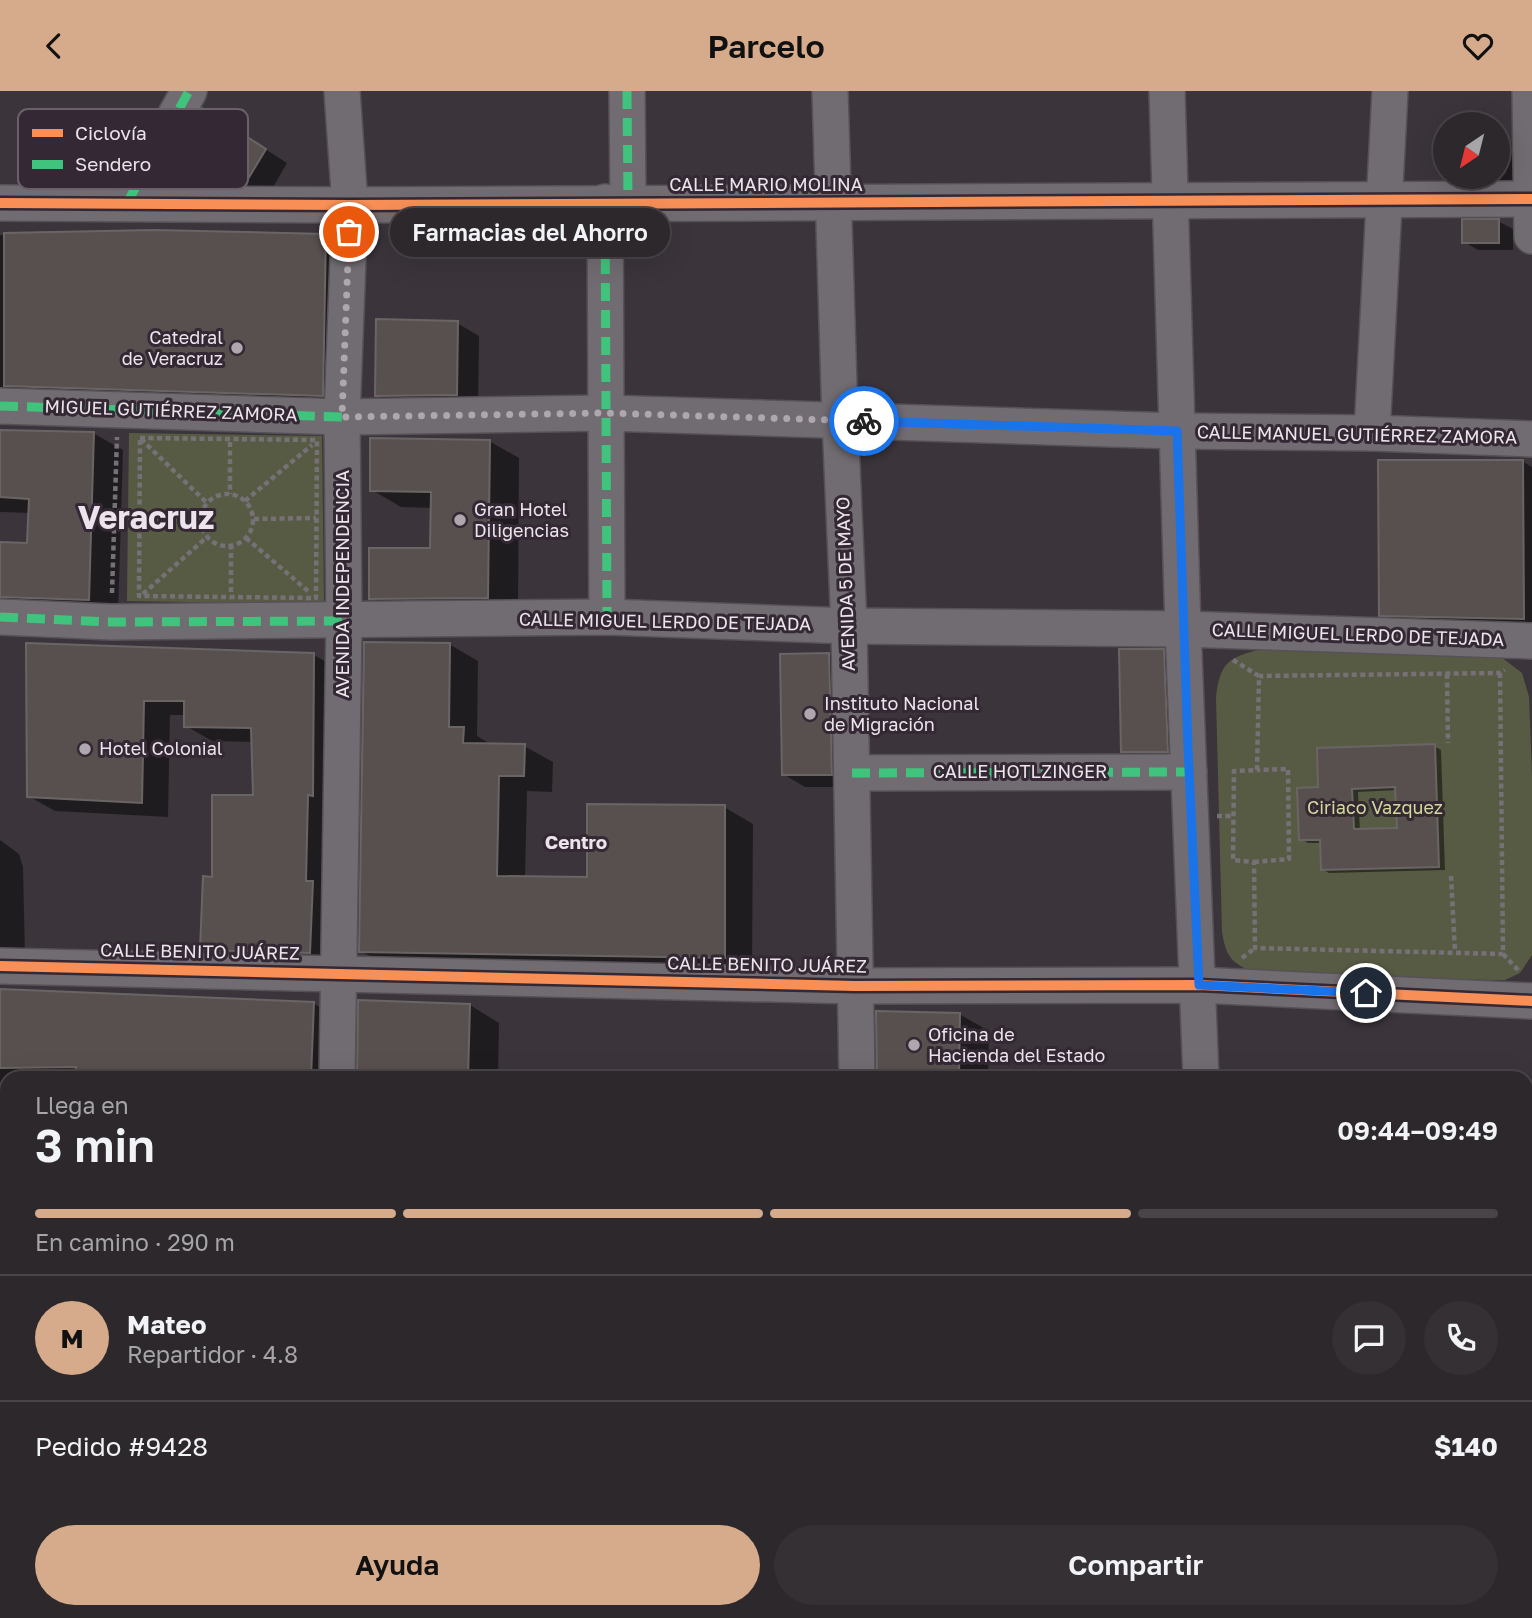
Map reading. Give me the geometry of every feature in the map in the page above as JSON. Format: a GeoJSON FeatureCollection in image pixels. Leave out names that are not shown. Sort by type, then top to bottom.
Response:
{"type":"FeatureCollection","features":[{"type":"Feature","properties":{"kind":"street"},"geometry":{"type":"LineString","coordinates":[[178,109],[188,91]]}},
{"type":"Feature","properties":{"kind":"street","name":"AVENIDA INDEPENDENCIA"},"geometry":{"type":"LineString","coordinates":[[337,1071],[344,621],[330,518],[342,417],[350,205],[342,91]]}},
{"type":"Feature","properties":{"kind":"street"},"geometry":{"type":"LineString","coordinates":[[607,617],[605,413],[616,202],[627,91]]}},
{"type":"Feature","properties":{"kind":"street","name":"AVENIDA 5 DE MAYO"},"geometry":{"type":"LineString","coordinates":[[830,91],[839,420],[849,626],[856,1071]]}},
{"type":"Feature","properties":{"kind":"street"},"geometry":{"type":"LineString","coordinates":[[1167,91],[1183,629],[1201,1071]]}},
{"type":"Feature","properties":{"kind":"street"},"geometry":{"type":"LineString","coordinates":[[1373,433],[1390,91]]}},
{"type":"Feature","properties":{"kind":"street"},"geometry":{"type":"LineString","coordinates":[[1530,91],[1532,236]]}},
{"type":"Feature","properties":{"kind":"street"},"geometry":{"type":"LineString","coordinates":[[127,203],[135,189]]}},
{"type":"Feature","properties":{"kind":"street","name":"CALLE MARIO MOLINA"},"geometry":{"type":"LineString","coordinates":[[0,203],[350,205],[1531,199]]}},
{"type":"Feature","properties":{"kind":"street","name":"MIGUEL GUTIÉRREZ ZAMORA"},"geometry":{"type":"LineString","coordinates":[[0,406],[117,409],[230,426],[342,417]]}},
{"type":"Feature","properties":{"kind":"street","name":"CALLE MANUEL GUTIÉRREZ ZAMORA"},"geometry":{"type":"LineString","coordinates":[[342,417],[605,413],[1532,439]]}},
{"type":"Feature","properties":{"kind":"street","name":"CALLE MIGUEL LERDO DE TEJADA"},"geometry":{"type":"LineString","coordinates":[[0,617],[111,622],[231,609],[344,621],[607,617],[849,626],[1183,629],[1532,641]]}},
{"type":"Feature","properties":{"kind":"street","name":"CALLE HOTLZINGER"},"geometry":{"type":"LineString","coordinates":[[852,773],[1189,772]]}},
{"type":"Feature","properties":{"kind":"street","name":"CALLE BENITO JUÁREZ"},"geometry":{"type":"LineString","coordinates":[[0,966],[855,986],[1199,985],[1532,1001]]}},
{"type":"Feature","properties":{"kind":"path"},"geometry":{"type":"LineString","coordinates":[[111,622],[117,409]]}},
{"type":"Feature","properties":{"kind":"path"},"geometry":{"type":"LineString","coordinates":[[245,501],[342,417]]}},
{"type":"Feature","properties":{"kind":"path"},"geometry":{"type":"LineString","coordinates":[[140,438],[230,426],[317,440]]}},
{"type":"Feature","properties":{"kind":"path"},"geometry":{"type":"LineString","coordinates":[[230,426],[230,494]]}},
{"type":"Feature","properties":{"kind":"path"},"geometry":{"type":"LineString","coordinates":[[140,438],[207,503]]}},
{"type":"Feature","properties":{"kind":"path"},"geometry":{"type":"LineString","coordinates":[[139,596],[140,438]]}},
{"type":"Feature","properties":{"kind":"path"},"geometry":{"type":"LineString","coordinates":[[316,598],[330,518],[317,440]]}},
{"type":"Feature","properties":{"kind":"path"},"geometry":{"type":"LineString","coordinates":[[230,494],[245,501],[254,519],[246,538],[231,546],[214,542],[207,537],[201,520],[207,503],[221,495],[230,494]]}},
{"type":"Feature","properties":{"kind":"path"},"geometry":{"type":"LineString","coordinates":[[254,519],[330,518]]}},
{"type":"Feature","properties":{"kind":"path"},"geometry":{"type":"LineString","coordinates":[[139,596],[207,537]]}},
{"type":"Feature","properties":{"kind":"path"},"geometry":{"type":"LineString","coordinates":[[246,538],[344,621]]}},
{"type":"Feature","properties":{"kind":"path"},"geometry":{"type":"LineString","coordinates":[[231,546],[231,609]]}},
{"type":"Feature","properties":{"kind":"path"},"geometry":{"type":"LineString","coordinates":[[139,596],[231,609],[316,598]]}},
{"type":"Feature","properties":{"kind":"path"},"geometry":{"type":"LineString","coordinates":[[1254,862],[1255,948],[1503,954],[1500,673],[1259,676],[1257,770]]}},
{"type":"Feature","properties":{"kind":"path"},"geometry":{"type":"LineString","coordinates":[[1447,674],[1448,743]]}},
{"type":"Feature","properties":{"kind":"path"},"geometry":{"type":"LineString","coordinates":[[1288,769],[1289,859],[1254,862],[1233,860],[1234,771],[1257,770],[1288,769]]}},
{"type":"Feature","properties":{"kind":"path"},"geometry":{"type":"LineString","coordinates":[[1451,876],[1455,953]]}},
{"type":"Feature","properties":{"kind":"green space"},"geometry":{"type":"Polygon","coordinates":[[[129,433],[322,436],[324,604],[127,601],[129,433]]]}},
{"type":"Feature","properties":{"kind":"green space","name":"Ciriaco Vazquez"},"geometry":{"type":"Polygon","coordinates":[[[1262,649],[1501,657],[1522,673],[1529,697],[1532,777],[1532,955],[1520,973],[1505,980],[1397,979],[1249,971],[1230,956],[1222,932],[1216,697],[1220,676],[1228,663],[1241,655],[1262,649]]]}},
{"type":"Feature","properties":{"kind":"building"},"geometry":{"type":"Polygon","coordinates":[[[248,137],[266,149],[248,179],[248,137]]]}},
{"type":"Feature","properties":{"kind":"building"},"geometry":{"type":"Polygon","coordinates":[[[1462,219],[1499,219],[1499,243],[1462,243],[1462,219]]]}},
{"type":"Feature","properties":{"kind":"building"},"geometry":{"type":"Polygon","coordinates":[[[154,230],[326,234],[323,396],[4,386],[4,233],[154,230]]]}},
{"type":"Feature","properties":{"kind":"building"},"geometry":{"type":"Polygon","coordinates":[[[376,319],[458,321],[457,395],[375,396],[376,319]]]}},
{"type":"Feature","properties":{"kind":"building"},"geometry":{"type":"Polygon","coordinates":[[[0,430],[94,432],[89,600],[0,597],[0,542],[27,543],[29,499],[0,497],[0,430]]]}},
{"type":"Feature","properties":{"kind":"building","name":"Gran Hotel Diligencias"},"geometry":{"type":"Polygon","coordinates":[[[370,438],[490,440],[488,598],[369,599],[369,548],[430,548],[431,492],[370,491],[370,438]]]}},
{"type":"Feature","properties":{"kind":"building"},"geometry":{"type":"Polygon","coordinates":[[[1378,460],[1523,460],[1524,619],[1379,616],[1378,460]]]}},
{"type":"Feature","properties":{"kind":"building"},"geometry":{"type":"Polygon","coordinates":[[[364,642],[450,643],[449,727],[464,727],[463,743],[525,744],[524,776],[499,776],[497,876],[587,877],[587,804],[725,805],[725,958],[359,952],[364,642]]]}},
{"type":"Feature","properties":{"kind":"building"},"geometry":{"type":"Polygon","coordinates":[[[26,643],[314,653],[313,796],[308,795],[306,881],[313,881],[310,953],[200,950],[203,876],[212,877],[212,795],[253,795],[251,728],[184,727],[184,701],[144,701],[142,803],[27,797],[26,643]]]}},
{"type":"Feature","properties":{"kind":"building"},"geometry":{"type":"Polygon","coordinates":[[[1119,649],[1164,649],[1168,752],[1121,752],[1119,649]]]}},
{"type":"Feature","properties":{"kind":"building","name":"Instituto Nacional de Migración"},"geometry":{"type":"Polygon","coordinates":[[[829,653],[832,775],[782,775],[780,654],[829,653]]]}},
{"type":"Feature","properties":{"kind":"building"},"geometry":{"type":"Polygon","coordinates":[[[1435,744],[1439,867],[1321,870],[1320,840],[1299,840],[1297,788],[1318,787],[1317,748],[1435,744]],[[1395,787],[1352,789],[1354,829],[1397,828],[1395,787]]]}},
{"type":"Feature","properties":{"kind":"building"},"geometry":{"type":"Polygon","coordinates":[[[0,989],[314,1002],[311,1071],[75,1071],[76,1067],[0,1068],[0,989]]]}},
{"type":"Feature","properties":{"kind":"building"},"geometry":{"type":"Polygon","coordinates":[[[358,1000],[470,1004],[468,1071],[357,1071],[358,1000]]]}},
{"type":"Feature","properties":{"kind":"building","name":"Oficina de Hacienda del Estado"},"geometry":{"type":"Polygon","coordinates":[[[876,1011],[960,1013],[959,1071],[877,1071],[876,1011]]]}},
{"type":"Feature","properties":{"kind":"marked path"},"geometry":{"type":"LineString","coordinates":[[179,109],[189,91]]}},
{"type":"Feature","properties":{"kind":"marked path"},"geometry":{"type":"LineString","coordinates":[[627,91],[628,202]]}},
{"type":"Feature","properties":{"kind":"marked path"},"geometry":{"type":"LineString","coordinates":[[127,203],[135,189]]}},
{"type":"Feature","properties":{"kind":"marked path"},"geometry":{"type":"LineString","coordinates":[[605,202],[607,617]]}},
{"type":"Feature","properties":{"kind":"marked path"},"geometry":{"type":"LineString","coordinates":[[0,406],[342,417]]}},
{"type":"Feature","properties":{"kind":"marked path"},"geometry":{"type":"LineString","coordinates":[[0,617],[111,622],[344,621]]}},
{"type":"Feature","properties":{"kind":"marked path"},"geometry":{"type":"LineString","coordinates":[[852,773],[1189,772]]}},
{"type":"Feature","properties":{"kind":"cycle path"},"geometry":{"type":"LineString","coordinates":[[0,203],[350,205],[1532,199]]}},
{"type":"Feature","properties":{"kind":"cycle path"},"geometry":{"type":"LineString","coordinates":[[0,966],[855,986],[1199,985],[1532,1001]]}},
{"type":"Feature","properties":{"kind":"way so far"},"geometry":{"type":"LineString","coordinates":[[349,232],[342,417],[605,413],[864,421]]}},
{"type":"Feature","properties":{"kind":"place","name":"Farmacias del Ahorro"},"geometry":{"type":"Point","coordinates":[349,232]}},
{"type":"Feature","properties":{"kind":"place","name":"Catedral de Veracruz"},"geometry":{"type":"Point","coordinates":[237,348]}},
{"type":"Feature","properties":{"kind":"place","name":"Gran Hotel Diligencias"},"geometry":{"type":"Point","coordinates":[460,520]}},
{"type":"Feature","properties":{"kind":"place","name":"Instituto Nacional de Migración"},"geometry":{"type":"Point","coordinates":[810,714]}},
{"type":"Feature","properties":{"kind":"place","name":"Hotel Colonial"},"geometry":{"type":"Point","coordinates":[85,749]}},
{"type":"Feature","properties":{"kind":"place","name":"Oficina de Hacienda del Estado"},"geometry":{"type":"Point","coordinates":[914,1045]}},
{"type":"Feature","properties":{"kind":"district","name":"Veracruz"},"geometry":{"type":"Point","coordinates":[146,518]}},
{"type":"Feature","properties":{"kind":"district","name":"Centro"},"geometry":{"type":"Point","coordinates":[576,842]}},
{"type":"Feature","properties":{"kind":"route"},"geometry":{"type":"LineString","coordinates":[[864,421],[1177,431],[1199,985],[1366,993]]}}]}
